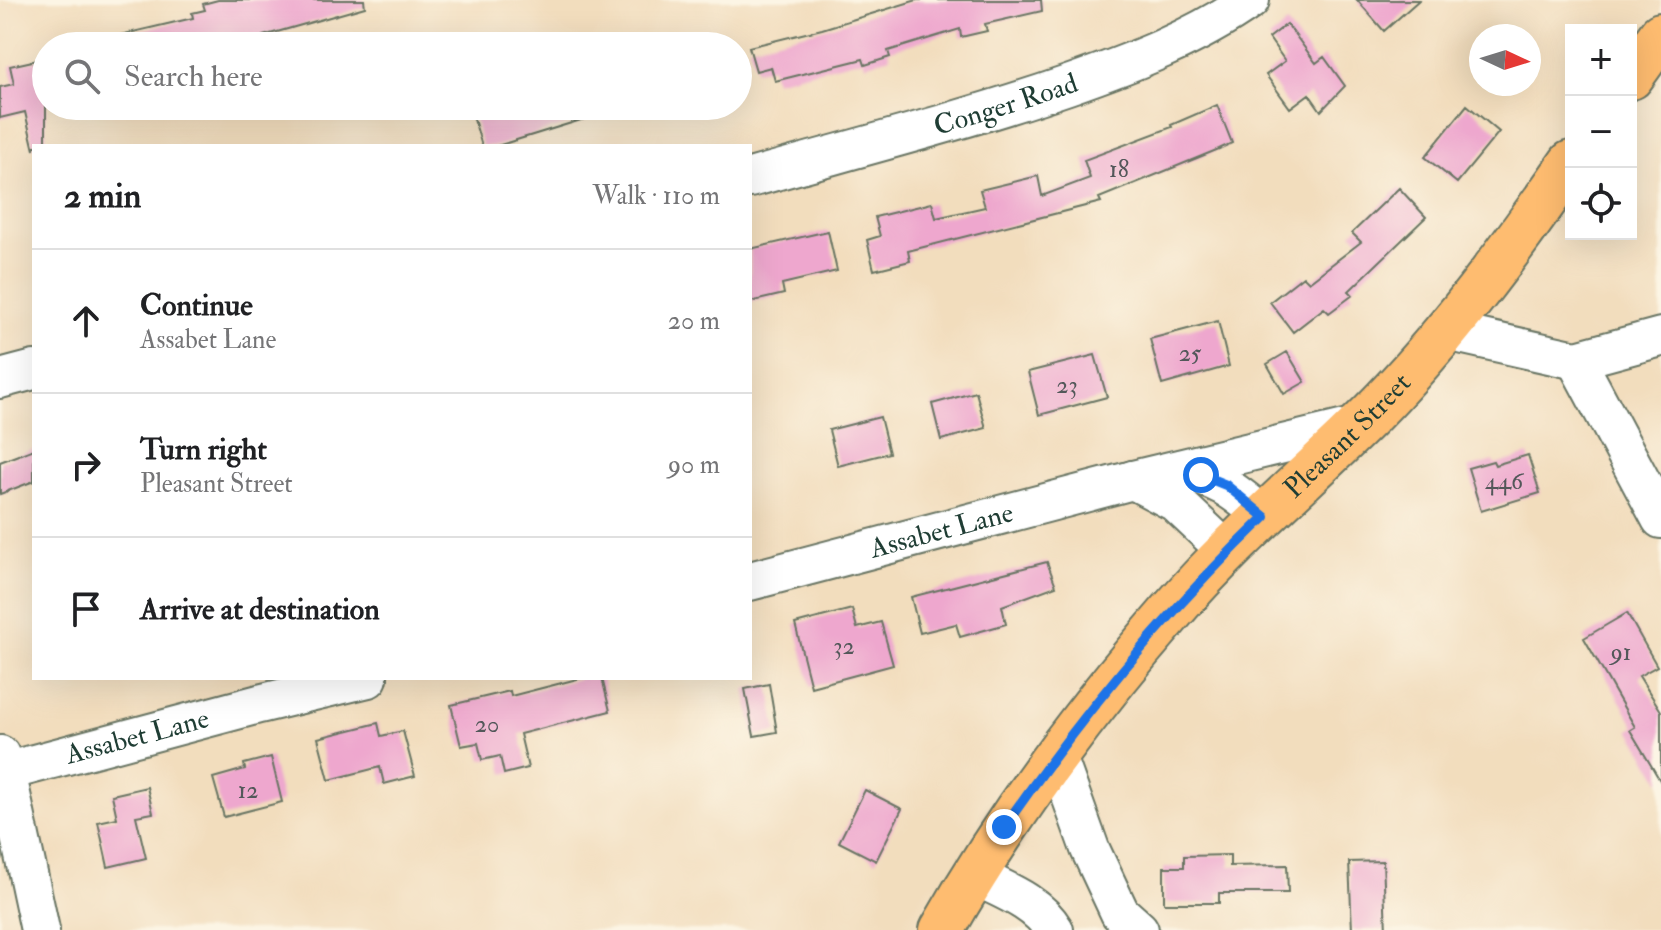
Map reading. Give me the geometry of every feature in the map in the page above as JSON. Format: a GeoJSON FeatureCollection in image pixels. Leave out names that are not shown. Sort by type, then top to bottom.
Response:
{"type":"FeatureCollection","features":[{"type":"Feature","properties":{"kind":"main road"},"geometry":{"type":"LineString","coordinates":[[1637,69],[1661,35]]}},
{"type":"Feature","properties":{"kind":"main road","name":"Pleasant Street"},"geometry":{"type":"LineString","coordinates":[[942,930],[973,875],[1056,754],[1173,609],[1358,426],[1446,331],[1567,168]]}},
{"type":"Feature","properties":{"kind":"street","name":"Conger Road"},"geometry":{"type":"LineString","coordinates":[[752,177],[946,125],[1144,59],[1228,16],[1250,0]]}},
{"type":"Feature","properties":{"kind":"street"},"geometry":{"type":"LineString","coordinates":[[1446,331],[1576,360],[1661,337]]}},
{"type":"Feature","properties":{"kind":"street"},"geometry":{"type":"LineString","coordinates":[[1576,360],[1661,519]]}},
{"type":"Feature","properties":{"kind":"street"},"geometry":{"type":"LineString","coordinates":[[0,379],[32,371]]}},
{"type":"Feature","properties":{"kind":"street","name":"Assabet Lane"},"geometry":{"type":"LineString","coordinates":[[752,580],[1133,480],[1358,426]]}},
{"type":"Feature","properties":{"kind":"street","name":"Assabet Lane"},"geometry":{"type":"LineString","coordinates":[[1173,471],[1214,479],[1265,517]]}},
{"type":"Feature","properties":{"kind":"street"},"geometry":{"type":"LineString","coordinates":[[1133,480],[1175,502],[1228,552]]}},
{"type":"Feature","properties":{"kind":"street","name":"Assabet Lane"},"geometry":{"type":"LineString","coordinates":[[2,766],[360,680]]}},
{"type":"Feature","properties":{"kind":"street"},"geometry":{"type":"LineString","coordinates":[[1056,754],[1090,849],[1120,913],[1139,930]]}},
{"type":"Feature","properties":{"kind":"street"},"geometry":{"type":"LineString","coordinates":[[2,766],[40,930]]}},
{"type":"Feature","properties":{"kind":"street"},"geometry":{"type":"LineString","coordinates":[[973,875],[1031,905],[1054,930]]}},
{"type":"Feature","properties":{"kind":"building"},"geometry":{"type":"Polygon","coordinates":[[[218,0],[364,0],[365,7],[277,32],[133,32],[193,18],[192,13],[205,10],[203,4],[218,0]]]}},
{"type":"Feature","properties":{"kind":"building"},"geometry":{"type":"Polygon","coordinates":[[[917,0],[1041,0],[1042,11],[985,24],[987,31],[961,37],[960,29],[888,51],[890,57],[865,65],[863,59],[775,81],[771,67],[756,71],[752,46],[917,0]]]}},
{"type":"Feature","properties":{"kind":"building"},"geometry":{"type":"Polygon","coordinates":[[[1357,0],[1419,0],[1384,31],[1357,0]]]}},
{"type":"Feature","properties":{"kind":"building"},"geometry":{"type":"Polygon","coordinates":[[[1287,24],[1316,63],[1324,57],[1345,86],[1321,111],[1309,94],[1290,108],[1266,75],[1285,61],[1269,38],[1287,24]]]}},
{"type":"Feature","properties":{"kind":"building"},"geometry":{"type":"Polygon","coordinates":[[[32,61],[32,120],[46,120],[46,144],[33,144],[25,112],[0,118],[0,87],[14,84],[10,66],[32,61]]]}},
{"type":"Feature","properties":{"kind":"building"},"geometry":{"type":"Polygon","coordinates":[[[1217,105],[1232,143],[1099,198],[1101,202],[908,251],[910,261],[874,270],[867,240],[880,236],[875,217],[932,203],[936,218],[985,207],[980,190],[1038,176],[1042,196],[1090,178],[1084,160],[1172,127],[1217,105]]]}},
{"type":"Feature","properties":{"kind":"building"},"geometry":{"type":"Polygon","coordinates":[[[1467,105],[1499,132],[1457,183],[1425,157],[1467,105]]]}},
{"type":"Feature","properties":{"kind":"building"},"geometry":{"type":"Polygon","coordinates":[[[474,120],[581,120],[503,144],[481,144],[474,120]]]}},
{"type":"Feature","properties":{"kind":"building"},"geometry":{"type":"Polygon","coordinates":[[[1399,188],[1426,217],[1349,291],[1353,295],[1329,313],[1324,308],[1293,332],[1270,302],[1303,276],[1309,282],[1361,242],[1352,233],[1399,188]]]}},
{"type":"Feature","properties":{"kind":"building"},"geometry":{"type":"Polygon","coordinates":[[[828,231],[837,271],[782,284],[784,294],[752,302],[752,249],[828,231]]]}},
{"type":"Feature","properties":{"kind":"building"},"geometry":{"type":"Polygon","coordinates":[[[1218,321],[1229,366],[1162,385],[1150,339],[1218,321]]]}},
{"type":"Feature","properties":{"kind":"building"},"geometry":{"type":"Polygon","coordinates":[[[1287,352],[1305,382],[1284,394],[1267,364],[1287,352]]]}},
{"type":"Feature","properties":{"kind":"building"},"geometry":{"type":"Polygon","coordinates":[[[1095,355],[1107,397],[1039,415],[1028,372],[1095,355]]]}},
{"type":"Feature","properties":{"kind":"building"},"geometry":{"type":"Polygon","coordinates":[[[976,392],[986,428],[941,440],[932,404],[976,392]]]}},
{"type":"Feature","properties":{"kind":"building"},"geometry":{"type":"Polygon","coordinates":[[[880,417],[889,453],[838,466],[829,430],[880,417]]]}},
{"type":"Feature","properties":{"kind":"building"},"geometry":{"type":"Polygon","coordinates":[[[32,450],[32,482],[0,494],[0,462],[32,450]]]}},
{"type":"Feature","properties":{"kind":"building"},"geometry":{"type":"Polygon","coordinates":[[[1528,455],[1540,493],[1481,511],[1468,468],[1493,461],[1495,465],[1528,455]]]}},
{"type":"Feature","properties":{"kind":"building"},"geometry":{"type":"Polygon","coordinates":[[[1047,562],[1056,586],[1002,606],[1006,624],[960,637],[956,624],[920,633],[911,597],[1047,562]]]}},
{"type":"Feature","properties":{"kind":"building"},"geometry":{"type":"Polygon","coordinates":[[[852,609],[857,628],[881,622],[893,665],[811,687],[795,624],[852,609]]]}},
{"type":"Feature","properties":{"kind":"building"},"geometry":{"type":"Polygon","coordinates":[[[1627,613],[1657,666],[1639,676],[1661,711],[1661,782],[1630,730],[1635,727],[1584,638],[1627,613]]]}},
{"type":"Feature","properties":{"kind":"building"},"geometry":{"type":"Polygon","coordinates":[[[573,680],[602,680],[610,711],[520,734],[528,768],[504,774],[500,756],[482,760],[478,743],[461,746],[451,705],[510,691],[511,696],[573,680]]]}},
{"type":"Feature","properties":{"kind":"building"},"geometry":{"type":"Polygon","coordinates":[[[769,684],[777,732],[754,736],[745,689],[769,684]]]}},
{"type":"Feature","properties":{"kind":"building"},"geometry":{"type":"Polygon","coordinates":[[[378,723],[381,736],[403,731],[415,776],[384,784],[380,767],[329,780],[318,738],[378,723]]]}},
{"type":"Feature","properties":{"kind":"building"},"geometry":{"type":"Polygon","coordinates":[[[271,757],[282,802],[224,817],[213,778],[245,769],[244,764],[271,757]]]}},
{"type":"Feature","properties":{"kind":"building"},"geometry":{"type":"Polygon","coordinates":[[[147,787],[153,813],[136,816],[146,858],[108,867],[98,822],[117,818],[112,795],[147,787]]]}},
{"type":"Feature","properties":{"kind":"building"},"geometry":{"type":"Polygon","coordinates":[[[865,790],[902,809],[876,861],[839,842],[865,790]]]}},
{"type":"Feature","properties":{"kind":"building"},"geometry":{"type":"Polygon","coordinates":[[[1230,855],[1230,866],[1287,865],[1288,893],[1219,893],[1219,903],[1164,903],[1164,867],[1184,867],[1184,856],[1230,855]]]}},
{"type":"Feature","properties":{"kind":"building"},"geometry":{"type":"Polygon","coordinates":[[[1383,861],[1386,930],[1352,930],[1349,862],[1383,861]]]}},
{"type":"Feature","properties":{"kind":"route"},"geometry":{"type":"LineString","coordinates":[[1004,827],[1048,763],[1173,609],[1265,517],[1226,485],[1201,475]]}}]}
